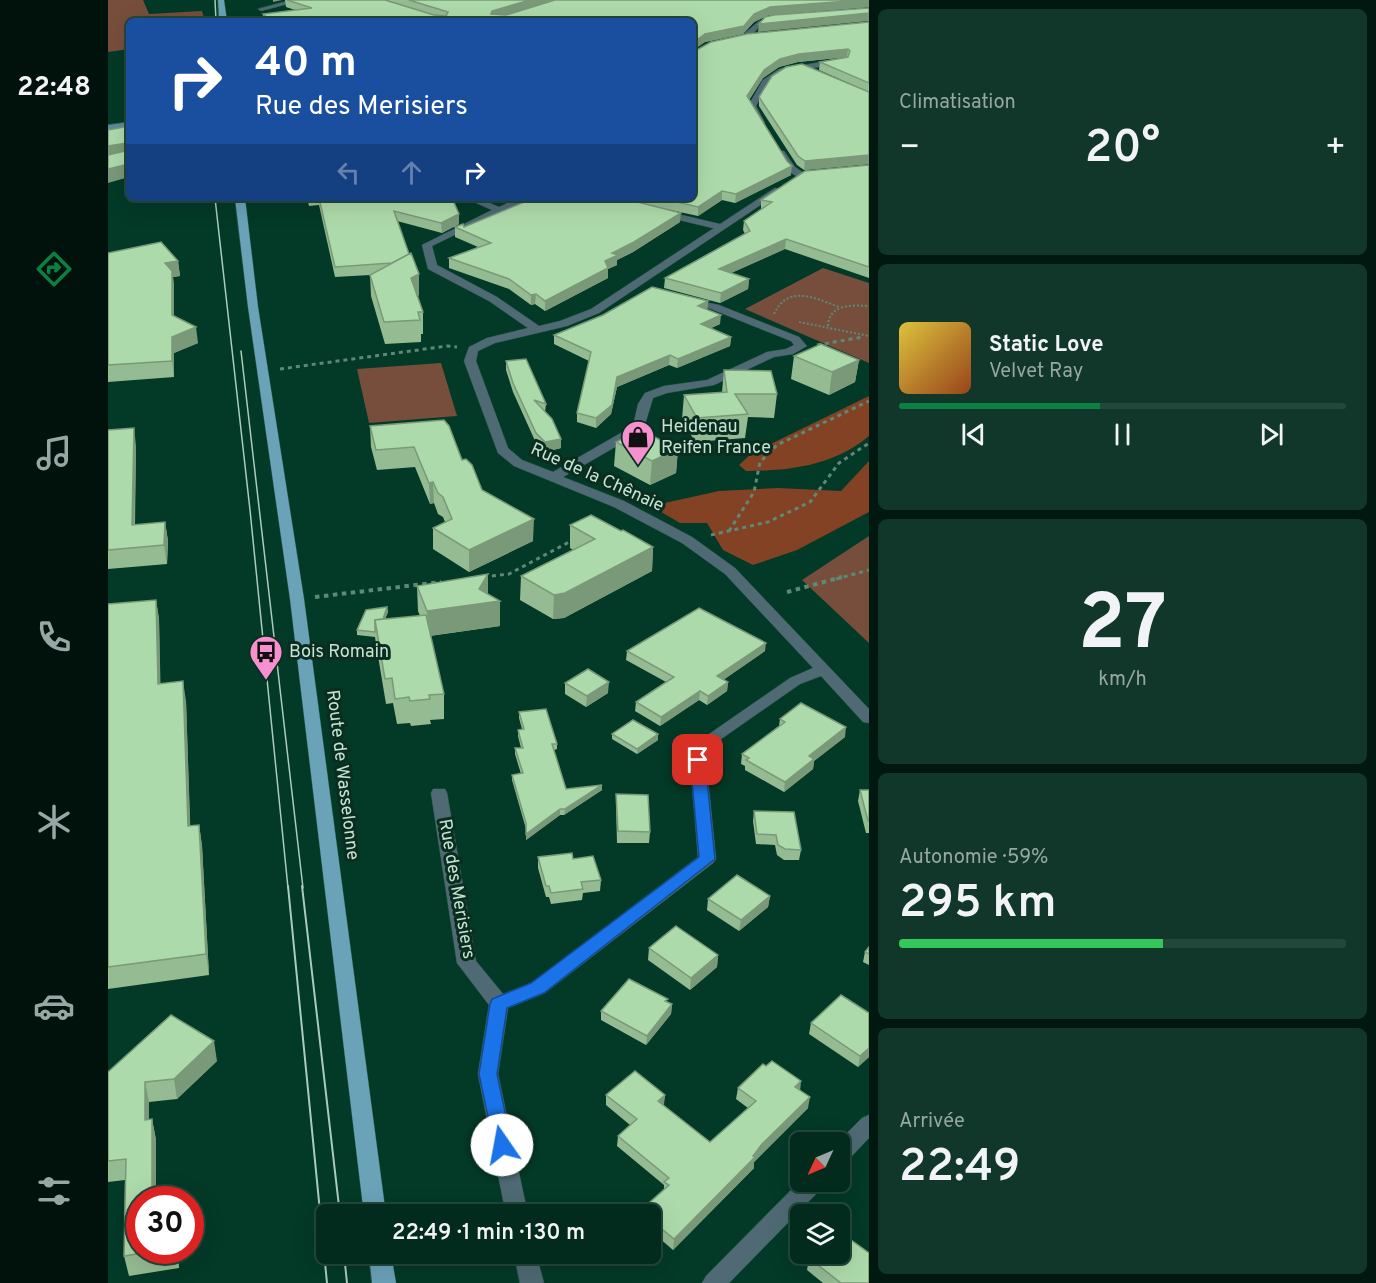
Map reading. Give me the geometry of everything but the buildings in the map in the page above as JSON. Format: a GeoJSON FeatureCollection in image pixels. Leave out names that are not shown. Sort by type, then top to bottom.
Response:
{"type":"FeatureCollection","features":[{"type":"Feature","properties":{"kind":"main road"},"geometry":{"type":"LineString","coordinates":[[221,0],[223,18]]}},
{"type":"Feature","properties":{"kind":"main road","name":"Route de Wasselonne"},"geometry":{"type":"LineString","coordinates":[[240,201],[253,307],[297,598],[374,1204]]}},
{"type":"Feature","properties":{"kind":"main road"},"geometry":{"type":"LineString","coordinates":[[381,1264],[384,1283]]}},
{"type":"Feature","properties":{"kind":"street"},"geometry":{"type":"LineString","coordinates":[[261,9],[300,0]]}},
{"type":"Feature","properties":{"kind":"street"},"geometry":{"type":"LineString","coordinates":[[749,37],[749,33],[760,22],[783,16]]}},
{"type":"Feature","properties":{"kind":"street"},"geometry":{"type":"LineString","coordinates":[[736,40],[760,36]]}},
{"type":"Feature","properties":{"kind":"street"},"geometry":{"type":"LineString","coordinates":[[768,134],[752,106],[772,76],[798,66],[844,61]]}},
{"type":"Feature","properties":{"kind":"street"},"geometry":{"type":"LineString","coordinates":[[798,66],[819,75]]}},
{"type":"Feature","properties":{"kind":"street"},"geometry":{"type":"LineString","coordinates":[[108,128],[126,125]]}},
{"type":"Feature","properties":{"kind":"street"},"geometry":{"type":"LineString","coordinates":[[473,349],[490,339],[563,324],[595,311],[796,179],[775,144]]}},
{"type":"Feature","properties":{"kind":"street"},"geometry":{"type":"LineString","coordinates":[[477,201],[499,210]]}},
{"type":"Feature","properties":{"kind":"street"},"geometry":{"type":"LineString","coordinates":[[518,201],[427,245],[432,267],[493,299],[536,329]]}},
{"type":"Feature","properties":{"kind":"street"},"geometry":{"type":"LineString","coordinates":[[634,286],[645,289]]}},
{"type":"Feature","properties":{"kind":"street"},"geometry":{"type":"LineString","coordinates":[[554,477],[639,428],[644,404],[649,396],[664,390],[710,383],[771,354],[789,352],[801,346],[795,339],[750,320],[680,298]]}},
{"type":"Feature","properties":{"kind":"street"},"geometry":{"type":"LineString","coordinates":[[750,320],[764,331],[771,354]]}},
{"type":"Feature","properties":{"kind":"street","name":"Rue de la Chênaie"},"geometry":{"type":"LineString","coordinates":[[473,349],[470,361],[502,450],[518,463],[619,504],[687,540],[730,571],[869,718]]}},
{"type":"Feature","properties":{"kind":"street"},"geometry":{"type":"LineString","coordinates":[[515,1204],[488,1074],[499,1004],[538,988],[707,859],[698,760],[707,741],[795,681],[822,670]]}},
{"type":"Feature","properties":{"kind":"street","name":"Rue des Merisiers"},"geometry":{"type":"LineString","coordinates":[[439,793],[467,963],[499,1004]]}},
{"type":"Feature","properties":{"kind":"street"},"geometry":{"type":"LineString","coordinates":[[850,1144],[869,1124]]}},
{"type":"Feature","properties":{"kind":"street"},"geometry":{"type":"LineString","coordinates":[[714,1283],[803,1192]]}},
{"type":"Feature","properties":{"kind":"street"},"geometry":{"type":"LineString","coordinates":[[527,1264],[532,1283]]}},
{"type":"Feature","properties":{"kind":"lane"},"geometry":{"type":"LineString","coordinates":[[657,212],[721,227]]}},
{"type":"Feature","properties":{"kind":"path"},"geometry":{"type":"LineString","coordinates":[[774,314],[776,306],[786,297],[799,294],[839,307],[869,306]]}},
{"type":"Feature","properties":{"kind":"path"},"geometry":{"type":"LineString","coordinates":[[828,326],[827,318],[839,307]]}},
{"type":"Feature","properties":{"kind":"path"},"geometry":{"type":"LineString","coordinates":[[750,320],[774,314],[781,316]]}},
{"type":"Feature","properties":{"kind":"path"},"geometry":{"type":"LineString","coordinates":[[796,321],[868,336]]}},
{"type":"Feature","properties":{"kind":"path"},"geometry":{"type":"LineString","coordinates":[[801,346],[868,336]]}},
{"type":"Feature","properties":{"kind":"path"},"geometry":{"type":"LineString","coordinates":[[276,370],[447,346],[473,349]]}},
{"type":"Feature","properties":{"kind":"path"},"geometry":{"type":"LineString","coordinates":[[728,532],[754,492],[760,462],[777,445],[869,401]]}},
{"type":"Feature","properties":{"kind":"path"},"geometry":{"type":"LineString","coordinates":[[687,540],[768,522],[810,502],[839,463],[869,443]]}},
{"type":"Feature","properties":{"kind":"path"},"geometry":{"type":"LineString","coordinates":[[474,578],[509,574],[580,537]]}},
{"type":"Feature","properties":{"kind":"path"},"geometry":{"type":"LineString","coordinates":[[787,592],[869,570]]}},
{"type":"Feature","properties":{"kind":"path"},"geometry":{"type":"LineString","coordinates":[[297,598],[450,581]]}},
{"type":"Feature","properties":{"kind":"shaded area"},"geometry":{"type":"Polygon","coordinates":[[[108,0],[143,0],[149,14],[202,11],[204,18],[126,18],[126,49],[108,52],[108,0]]]}},
{"type":"Feature","properties":{"kind":"shaded area"},"geometry":{"type":"Polygon","coordinates":[[[823,268],[869,283],[869,363],[745,309],[823,268]]]}},
{"type":"Feature","properties":{"kind":"shaded area"},"geometry":{"type":"Polygon","coordinates":[[[441,363],[457,416],[369,423],[357,369],[441,363]]]}},
{"type":"Feature","properties":{"kind":"shaded area"},"geometry":{"type":"Polygon","coordinates":[[[869,396],[869,436],[842,454],[827,460],[779,470],[746,471],[739,465],[752,453],[869,396]]]}},
{"type":"Feature","properties":{"kind":"shaded area"},"geometry":{"type":"Polygon","coordinates":[[[869,461],[869,512],[797,550],[753,565],[723,550],[707,523],[680,523],[651,506],[719,491],[778,488],[841,491],[869,461]]]}},
{"type":"Feature","properties":{"kind":"shaded area"},"geometry":{"type":"Polygon","coordinates":[[[869,536],[869,643],[802,580],[869,536]]]}},
{"type":"Feature","properties":{"kind":"tram line"},"geometry":{"type":"LineString","coordinates":[[215,0],[216,18]]}},
{"type":"Feature","properties":{"kind":"tram line"},"geometry":{"type":"LineString","coordinates":[[215,201],[250,510],[288,888]]}},
{"type":"Feature","properties":{"kind":"tram line"},"geometry":{"type":"LineString","coordinates":[[241,351],[303,888]]}},
{"type":"Feature","properties":{"kind":"tram line"},"geometry":{"type":"LineString","coordinates":[[288,886],[327,1283]]}},
{"type":"Feature","properties":{"kind":"tram line"},"geometry":{"type":"LineString","coordinates":[[302,886],[339,1204]]}},
{"type":"Feature","properties":{"kind":"tram line"},"geometry":{"type":"LineString","coordinates":[[345,1264],[347,1283]]}},
{"type":"Feature","properties":{"kind":"place","name":"Heidenau Reifen France"},"geometry":{"type":"Point","coordinates":[638,466]}},
{"type":"Feature","properties":{"kind":"place","name":"Bois Romain"},"geometry":{"type":"Point","coordinates":[266,681]}},
{"type":"Feature","properties":{"kind":"route"},"geometry":{"type":"LineString","coordinates":[[502,1145],[488,1074],[499,1004],[538,988],[707,859],[698,760]]}}]}
